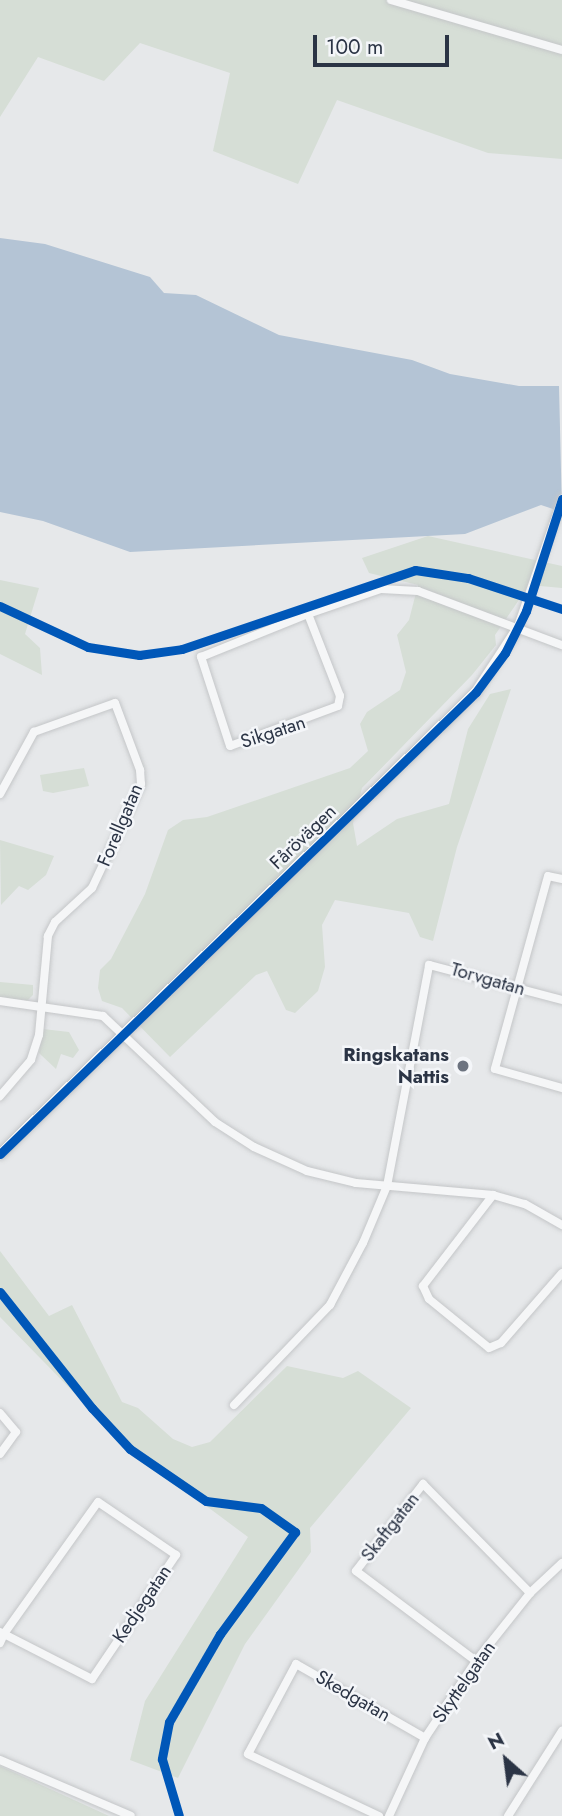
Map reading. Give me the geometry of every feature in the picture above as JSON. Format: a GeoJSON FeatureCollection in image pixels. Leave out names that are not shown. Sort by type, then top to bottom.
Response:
{"type":"FeatureCollection","features":[{"type":"Feature","properties":{"kind":"street"},"geometry":{"type":"LineString","coordinates":[[391,0],[562,50]]}},
{"type":"Feature","properties":{"kind":"street","name":"Fårövägen"},"geometry":{"type":"LineString","coordinates":[[0,1154],[477,692],[517,629],[562,499]]}},
{"type":"Feature","properties":{"kind":"street","name":"Sikgatan"},"geometry":{"type":"LineString","coordinates":[[307,614],[340,696],[338,706],[230,746],[201,657],[307,614],[381,589],[418,590],[562,645]]}},
{"type":"Feature","properties":{"kind":"street","name":"Forellgatan"},"geometry":{"type":"LineString","coordinates":[[0,794],[4,774],[34,732],[115,703],[140,771],[134,801],[92,888],[55,922],[48,936],[43,1005]]}},
{"type":"Feature","properties":{"kind":"street"},"geometry":{"type":"LineString","coordinates":[[562,879],[548,876],[495,1069],[562,1088]]}},
{"type":"Feature","properties":{"kind":"street","name":"Torvgatan"},"geometry":{"type":"LineString","coordinates":[[387,1186],[429,965],[562,1000]]}},
{"type":"Feature","properties":{"kind":"street"},"geometry":{"type":"LineString","coordinates":[[0,1001],[43,1005],[103,1016],[215,1122],[254,1147],[307,1171],[387,1186],[493,1195],[525,1204],[562,1225]]}},
{"type":"Feature","properties":{"kind":"street"},"geometry":{"type":"LineString","coordinates":[[0,1096],[31,1060],[43,1005]]}},
{"type":"Feature","properties":{"kind":"street"},"geometry":{"type":"LineString","coordinates":[[234,1405],[309,1331],[339,1293],[387,1186]]}},
{"type":"Feature","properties":{"kind":"street"},"geometry":{"type":"LineString","coordinates":[[493,1195],[423,1286],[429,1299],[489,1348],[501,1343],[562,1273]]}},
{"type":"Feature","properties":{"kind":"street"},"geometry":{"type":"LineString","coordinates":[[0,1413],[16,1432],[0,1454]]}},
{"type":"Feature","properties":{"kind":"street","name":"Skaftgatan"},"geometry":{"type":"LineString","coordinates":[[476,1661],[356,1571],[423,1484],[530,1593]]}},
{"type":"Feature","properties":{"kind":"street","name":"Kedjegatan"},"geometry":{"type":"LineString","coordinates":[[0,1643],[2,1633],[98,1502],[176,1555],[92,1679],[2,1633]]}},
{"type":"Feature","properties":{"kind":"street","name":"Skyttelgatan"},"geometry":{"type":"LineString","coordinates":[[388,1816],[425,1738],[476,1661],[530,1593],[562,1563]]}},
{"type":"Feature","properties":{"kind":"street","name":"Skedgatan"},"geometry":{"type":"LineString","coordinates":[[379,1816],[248,1754],[296,1664],[425,1738]]}},
{"type":"Feature","properties":{"kind":"street"},"geometry":{"type":"LineString","coordinates":[[509,1816],[562,1731]]}},
{"type":"Feature","properties":{"kind":"street"},"geometry":{"type":"LineString","coordinates":[[0,1760],[131,1816]]}},
{"type":"Feature","properties":{"kind":"shaded area"},"geometry":{"type":"Polygon","coordinates":[[[0,0],[562,0],[562,159],[488,153],[337,100],[298,184],[213,151],[230,73],[140,43],[104,81],[38,57],[0,117],[0,0]]]}},
{"type":"Feature","properties":{"kind":"shaded area"},"geometry":{"type":"Polygon","coordinates":[[[428,536],[562,566],[562,588],[529,585],[495,635],[496,645],[472,675],[362,788],[353,823],[357,846],[397,819],[449,804],[468,729],[490,694],[511,689],[457,847],[433,941],[420,937],[409,913],[335,900],[322,925],[325,967],[318,991],[295,1013],[286,1010],[267,971],[256,975],[170,1057],[122,1008],[102,1001],[98,988],[100,970],[111,959],[145,894],[168,830],[183,820],[207,817],[350,768],[368,751],[360,724],[367,712],[400,690],[406,672],[397,635],[409,620],[418,585],[369,573],[362,558],[428,536]]]}},
{"type":"Feature","properties":{"kind":"shaded area"},"geometry":{"type":"Polygon","coordinates":[[[0,580],[39,588],[25,634],[40,648],[42,675],[0,654],[0,580]]]}},
{"type":"Feature","properties":{"kind":"shaded area"},"geometry":{"type":"Polygon","coordinates":[[[84,768],[89,786],[53,793],[43,791],[40,775],[84,768]]]}},
{"type":"Feature","properties":{"kind":"shaded area"},"geometry":{"type":"Polygon","coordinates":[[[0,840],[54,856],[46,875],[28,890],[19,886],[1,905],[0,840]]]}},
{"type":"Feature","properties":{"kind":"shaded area"},"geometry":{"type":"Polygon","coordinates":[[[0,982],[33,985],[33,995],[26,1002],[0,999],[0,982]]]}},
{"type":"Feature","properties":{"kind":"shaded area"},"geometry":{"type":"Polygon","coordinates":[[[43,1029],[69,1032],[79,1050],[73,1058],[61,1054],[56,1069],[39,1053],[43,1029]]]}},
{"type":"Feature","properties":{"kind":"shaded area"},"geometry":{"type":"Polygon","coordinates":[[[0,1251],[49,1316],[72,1305],[122,1402],[138,1408],[173,1439],[192,1447],[210,1442],[287,1366],[343,1378],[358,1371],[411,1408],[310,1528],[311,1552],[245,1644],[178,1778],[130,1760],[145,1701],[248,1537],[127,1447],[0,1317],[0,1251]]]}},
{"type":"Feature","properties":{"kind":"shaded area"},"geometry":{"type":"Polygon","coordinates":[[[0,1766],[109,1816],[0,1816],[0,1766]]]}},
{"type":"Feature","properties":{"kind":"water"},"geometry":{"type":"Polygon","coordinates":[[[0,238],[45,244],[150,277],[164,293],[196,295],[279,335],[412,360],[450,374],[519,386],[559,386],[562,512],[541,505],[465,534],[130,552],[43,521],[0,512],[0,238]]]}},
{"type":"Feature","properties":{"kind":"cycle path"},"geometry":{"type":"LineString","coordinates":[[0,1154],[476,692],[505,653],[526,611],[562,499]]}},
{"type":"Feature","properties":{"kind":"cycle path"},"geometry":{"type":"LineString","coordinates":[[0,606],[88,647],[139,655],[182,649],[415,570],[468,578],[562,609]]}},
{"type":"Feature","properties":{"kind":"cycle path"},"geometry":{"type":"LineString","coordinates":[[0,1292],[92,1408],[130,1449],[206,1501],[261,1508],[295,1532],[220,1634],[169,1722],[162,1759],[179,1816]]}},
{"type":"Feature","properties":{"kind":"place","name":"Ringskatans Nattis"},"geometry":{"type":"Point","coordinates":[463,1066]}}]}
